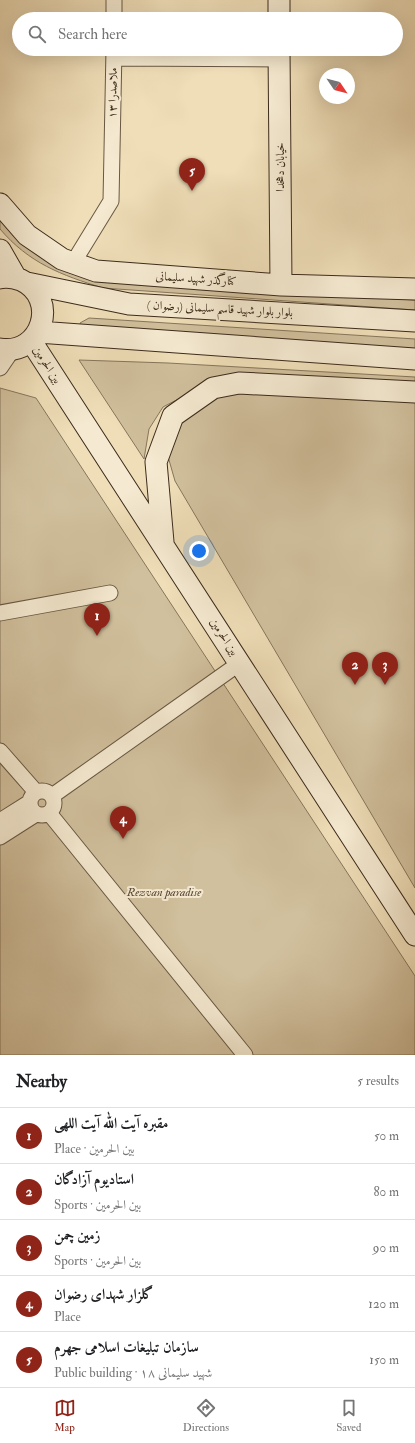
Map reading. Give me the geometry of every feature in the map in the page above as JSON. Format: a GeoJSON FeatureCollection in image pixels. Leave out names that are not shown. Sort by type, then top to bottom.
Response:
{"type":"FeatureCollection","features":[{"type":"Feature","properties":{"kind":"street"},"geometry":{"type":"LineString","coordinates":[[114,0],[114,12]]}},
{"type":"Feature","properties":{"kind":"street"},"geometry":{"type":"LineString","coordinates":[[279,0],[279,12]]}},
{"type":"Feature","properties":{"kind":"street","name":"ملاصدرا ۱۳"},"geometry":{"type":"LineString","coordinates":[[73,263],[111,201],[114,56]]}},
{"type":"Feature","properties":{"kind":"street","name":"خیابان دهخدا"},"geometry":{"type":"LineString","coordinates":[[279,56],[281,285]]}},
{"type":"Feature","properties":{"kind":"street","name":"کنارگذر شهید سلیمانی"},"geometry":{"type":"LineString","coordinates":[[0,204],[27,235],[62,258],[96,271],[281,285],[415,289]]}},
{"type":"Feature","properties":{"kind":"street"},"geometry":{"type":"LineString","coordinates":[[0,250],[14,280],[35,290],[41,300],[43,311],[42,322],[21,343],[0,368]]}},
{"type":"Feature","properties":{"kind":"street","name":"بلوار بلوار شهید قاسم سلیمانی (رضوان )"},"geometry":{"type":"LineString","coordinates":[[14,280],[129,304],[415,320]]}},
{"type":"Feature","properties":{"kind":"street"},"geometry":{"type":"LineString","coordinates":[[21,343],[415,360]]}},
{"type":"Feature","properties":{"kind":"street","name":"بین الحرمین"},"geometry":{"type":"LineString","coordinates":[[21,343],[164,544],[415,935]]}},
{"type":"Feature","properties":{"kind":"street"},"geometry":{"type":"LineString","coordinates":[[164,544],[156,462],[173,416],[213,388],[239,382],[415,392]]}},
{"type":"Feature","properties":{"kind":"street"},"geometry":{"type":"LineString","coordinates":[[0,613],[110,593]]}},
{"type":"Feature","properties":{"kind":"street"},"geometry":{"type":"LineString","coordinates":[[0,821],[38,805],[54,806],[52,796],[240,663]]}},
{"type":"Feature","properties":{"kind":"street"},"geometry":{"type":"LineString","coordinates":[[0,751],[38,805],[245,1055]]}},
{"type":"Feature","properties":{"kind":"street"},"geometry":{"type":"LineString","coordinates":[[0,837],[38,805]]}},
{"type":"Feature","properties":{"kind":"green space"},"geometry":{"type":"Polygon","coordinates":[[[0,218],[63,266],[259,291],[415,300],[415,310],[103,288],[60,273],[22,251],[0,229],[0,218]]]}},
{"type":"Feature","properties":{"kind":"green space"},"geometry":{"type":"Polygon","coordinates":[[[89,318],[415,339],[415,352],[81,328],[80,323],[89,318]]]}},
{"type":"Feature","properties":{"kind":"green space"},"geometry":{"type":"Polygon","coordinates":[[[79,360],[168,363],[415,377],[415,385],[209,383],[163,407],[149,429],[144,459],[79,360]]]}},
{"type":"Feature","properties":{"kind":"green space","name":"Rezvan paradise"},"geometry":{"type":"Polygon","coordinates":[[[0,388],[36,398],[415,976],[415,1055],[0,1055],[0,388]]]}},
{"type":"Feature","properties":{"kind":"green space"},"geometry":{"type":"Polygon","coordinates":[[[217,393],[415,396],[415,888],[175,481],[167,453],[182,423],[198,406],[217,393]]]}},
{"type":"Feature","properties":{"kind":"place","name":"سازمان تبلیغات اسلامی جهرم"},"geometry":{"type":"Point","coordinates":[192,191]}},
{"type":"Feature","properties":{"kind":"place","name":"مقبره آیت الله آیت اللهی"},"geometry":{"type":"Point","coordinates":[97,636]}},
{"type":"Feature","properties":{"kind":"place","name":"استادیوم آزادگان"},"geometry":{"type":"Point","coordinates":[355,685]}},
{"type":"Feature","properties":{"kind":"place","name":"زمین چمن"},"geometry":{"type":"Point","coordinates":[385,685]}},
{"type":"Feature","properties":{"kind":"place","name":"گلزار شهدای رضوان"},"geometry":{"type":"Point","coordinates":[123,839]}}]}
